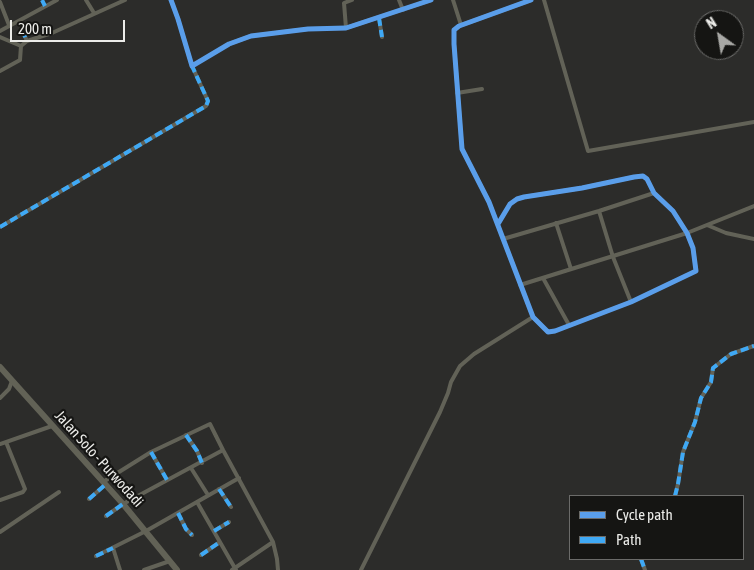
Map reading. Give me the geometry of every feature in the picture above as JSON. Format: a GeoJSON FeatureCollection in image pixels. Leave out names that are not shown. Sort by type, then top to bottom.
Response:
{"type":"FeatureCollection","features":[{"type":"Feature","properties":{"kind":"main road","name":"Jalan Solo - Purwodadi"},"geometry":{"type":"LineString","coordinates":[[0,367],[123,504],[177,570]]}},
{"type":"Feature","properties":{"kind":"street"},"geometry":{"type":"LineString","coordinates":[[42,0],[45,6]]}},
{"type":"Feature","properties":{"kind":"street"},"geometry":{"type":"LineString","coordinates":[[0,31],[57,0]]}},
{"type":"Feature","properties":{"kind":"street"},"geometry":{"type":"LineString","coordinates":[[86,0],[94,13]]}},
{"type":"Feature","properties":{"kind":"street"},"geometry":{"type":"LineString","coordinates":[[0,71],[20,60],[21,46],[27,41],[52,33],[125,0]]}},
{"type":"Feature","properties":{"kind":"street"},"geometry":{"type":"LineString","coordinates":[[0,226],[206,106],[208,101],[192,66],[178,19],[170,0]]}},
{"type":"Feature","properties":{"kind":"street"},"geometry":{"type":"LineString","coordinates":[[346,28],[344,2],[352,0]]}},
{"type":"Feature","properties":{"kind":"street"},"geometry":{"type":"LineString","coordinates":[[399,0],[403,10]]}},
{"type":"Feature","properties":{"kind":"street"},"geometry":{"type":"LineString","coordinates":[[192,66],[229,44],[251,36],[308,29],[346,28],[431,0]]}},
{"type":"Feature","properties":{"kind":"street"},"geometry":{"type":"LineString","coordinates":[[453,0],[461,25]]}},
{"type":"Feature","properties":{"kind":"street"},"geometry":{"type":"LineString","coordinates":[[498,224],[510,204],[517,199],[588,188],[639,176],[647,179],[654,193],[672,211],[687,233],[692,248],[695,272],[631,302],[555,331],[548,332],[533,317],[489,202],[462,148],[454,30],[461,25],[531,0]]}},
{"type":"Feature","properties":{"kind":"street"},"geometry":{"type":"LineString","coordinates":[[544,0],[588,151],[754,122]]}},
{"type":"Feature","properties":{"kind":"street"},"geometry":{"type":"LineString","coordinates":[[0,2],[9,25]]}},
{"type":"Feature","properties":{"kind":"street"},"geometry":{"type":"LineString","coordinates":[[379,18],[382,36]]}},
{"type":"Feature","properties":{"kind":"street"},"geometry":{"type":"LineString","coordinates":[[22,30],[27,41]]}},
{"type":"Feature","properties":{"kind":"street"},"geometry":{"type":"LineString","coordinates":[[0,37],[21,46]]}},
{"type":"Feature","properties":{"kind":"street"},"geometry":{"type":"LineString","coordinates":[[457,92],[482,89]]}},
{"type":"Feature","properties":{"kind":"street"},"geometry":{"type":"LineString","coordinates":[[503,239],[654,193]]}},
{"type":"Feature","properties":{"kind":"street"},"geometry":{"type":"LineString","coordinates":[[520,285],[687,233],[754,206]]}},
{"type":"Feature","properties":{"kind":"street"},"geometry":{"type":"LineString","coordinates":[[599,211],[613,257],[631,302]]}},
{"type":"Feature","properties":{"kind":"street"},"geometry":{"type":"LineString","coordinates":[[556,223],[571,269]]}},
{"type":"Feature","properties":{"kind":"street"},"geometry":{"type":"LineString","coordinates":[[707,225],[726,233],[754,239]]}},
{"type":"Feature","properties":{"kind":"street"},"geometry":{"type":"LineString","coordinates":[[542,278],[570,325]]}},
{"type":"Feature","properties":{"kind":"street"},"geometry":{"type":"LineString","coordinates":[[361,570],[440,412],[451,382],[460,366],[474,354],[533,317]]}},
{"type":"Feature","properties":{"kind":"street"},"geometry":{"type":"LineString","coordinates":[[675,495],[683,452],[695,422],[701,398],[711,382],[713,368],[731,354],[754,346]]}},
{"type":"Feature","properties":{"kind":"street"},"geometry":{"type":"LineString","coordinates":[[0,398],[9,389],[12,382]]}},
{"type":"Feature","properties":{"kind":"street"},"geometry":{"type":"LineString","coordinates":[[89,499],[104,484],[151,452],[210,424],[273,542],[278,570]]}},
{"type":"Feature","properties":{"kind":"street"},"geometry":{"type":"LineString","coordinates":[[0,444],[53,426]]}},
{"type":"Feature","properties":{"kind":"street"},"geometry":{"type":"LineString","coordinates":[[186,435],[197,451],[202,463]]}},
{"type":"Feature","properties":{"kind":"street"},"geometry":{"type":"LineString","coordinates":[[0,500],[23,492],[25,489],[6,442]]}},
{"type":"Feature","properties":{"kind":"street"},"geometry":{"type":"LineString","coordinates":[[106,516],[123,504],[223,450]]}},
{"type":"Feature","properties":{"kind":"street"},"geometry":{"type":"LineString","coordinates":[[151,452],[167,480]]}},
{"type":"Feature","properties":{"kind":"street"},"geometry":{"type":"LineString","coordinates":[[191,468],[208,495]]}},
{"type":"Feature","properties":{"kind":"street"},"geometry":{"type":"LineString","coordinates":[[96,556],[146,531],[239,478]]}},
{"type":"Feature","properties":{"kind":"street"},"geometry":{"type":"LineString","coordinates":[[219,489],[231,507]]}},
{"type":"Feature","properties":{"kind":"street"},"geometry":{"type":"LineString","coordinates":[[0,532],[59,492]]}},
{"type":"Feature","properties":{"kind":"street"},"geometry":{"type":"LineString","coordinates":[[197,502],[234,569],[273,542]]}},
{"type":"Feature","properties":{"kind":"street"},"geometry":{"type":"LineString","coordinates":[[178,513],[186,529],[192,535]]}},
{"type":"Feature","properties":{"kind":"street"},"geometry":{"type":"LineString","coordinates":[[214,531],[229,522]]}},
{"type":"Feature","properties":{"kind":"street"},"geometry":{"type":"LineString","coordinates":[[201,555],[220,542]]}},
{"type":"Feature","properties":{"kind":"street"},"geometry":{"type":"LineString","coordinates":[[113,548],[120,570]]}},
{"type":"Feature","properties":{"kind":"street"},"geometry":{"type":"LineString","coordinates":[[144,570],[170,560]]}},
{"type":"Feature","properties":{"kind":"marked path"},"geometry":{"type":"LineString","coordinates":[[42,0],[45,6]]}},
{"type":"Feature","properties":{"kind":"marked path"},"geometry":{"type":"LineString","coordinates":[[379,18],[382,37]]}},
{"type":"Feature","properties":{"kind":"marked path"},"geometry":{"type":"LineString","coordinates":[[22,30],[27,41]]}},
{"type":"Feature","properties":{"kind":"marked path"},"geometry":{"type":"LineString","coordinates":[[0,227],[206,106],[208,101],[192,66]]}},
{"type":"Feature","properties":{"kind":"marked path"},"geometry":{"type":"LineString","coordinates":[[675,495],[683,452],[695,422],[701,398],[711,382],[713,368],[731,354],[754,346]]}},
{"type":"Feature","properties":{"kind":"marked path"},"geometry":{"type":"LineString","coordinates":[[186,435],[197,451],[202,463]]}},
{"type":"Feature","properties":{"kind":"marked path"},"geometry":{"type":"LineString","coordinates":[[151,452],[167,480]]}},
{"type":"Feature","properties":{"kind":"marked path"},"geometry":{"type":"LineString","coordinates":[[89,499],[105,485]]}},
{"type":"Feature","properties":{"kind":"marked path"},"geometry":{"type":"LineString","coordinates":[[219,489],[231,507]]}},
{"type":"Feature","properties":{"kind":"marked path"},"geometry":{"type":"LineString","coordinates":[[106,516],[123,504]]}},
{"type":"Feature","properties":{"kind":"marked path"},"geometry":{"type":"LineString","coordinates":[[178,513],[186,529],[192,535]]}},
{"type":"Feature","properties":{"kind":"marked path"},"geometry":{"type":"LineString","coordinates":[[214,531],[229,522]]}},
{"type":"Feature","properties":{"kind":"marked path"},"geometry":{"type":"LineString","coordinates":[[201,555],[220,542]]}},
{"type":"Feature","properties":{"kind":"marked path"},"geometry":{"type":"LineString","coordinates":[[96,556],[113,548]]}},
{"type":"Feature","properties":{"kind":"marked path"},"geometry":{"type":"LineString","coordinates":[[641,560],[645,570]]}},
{"type":"Feature","properties":{"kind":"cycle path"},"geometry":{"type":"LineString","coordinates":[[171,0],[192,66],[229,44],[251,36],[308,29],[346,28],[431,0]]}},
{"type":"Feature","properties":{"kind":"cycle path"},"geometry":{"type":"LineString","coordinates":[[498,224],[510,204],[517,199],[643,176],[647,179],[654,193],[673,211],[687,233],[693,248],[696,271],[631,302],[555,331],[548,332],[533,317],[489,202],[462,149],[454,44],[454,30],[459,26],[531,0]]}}]}
